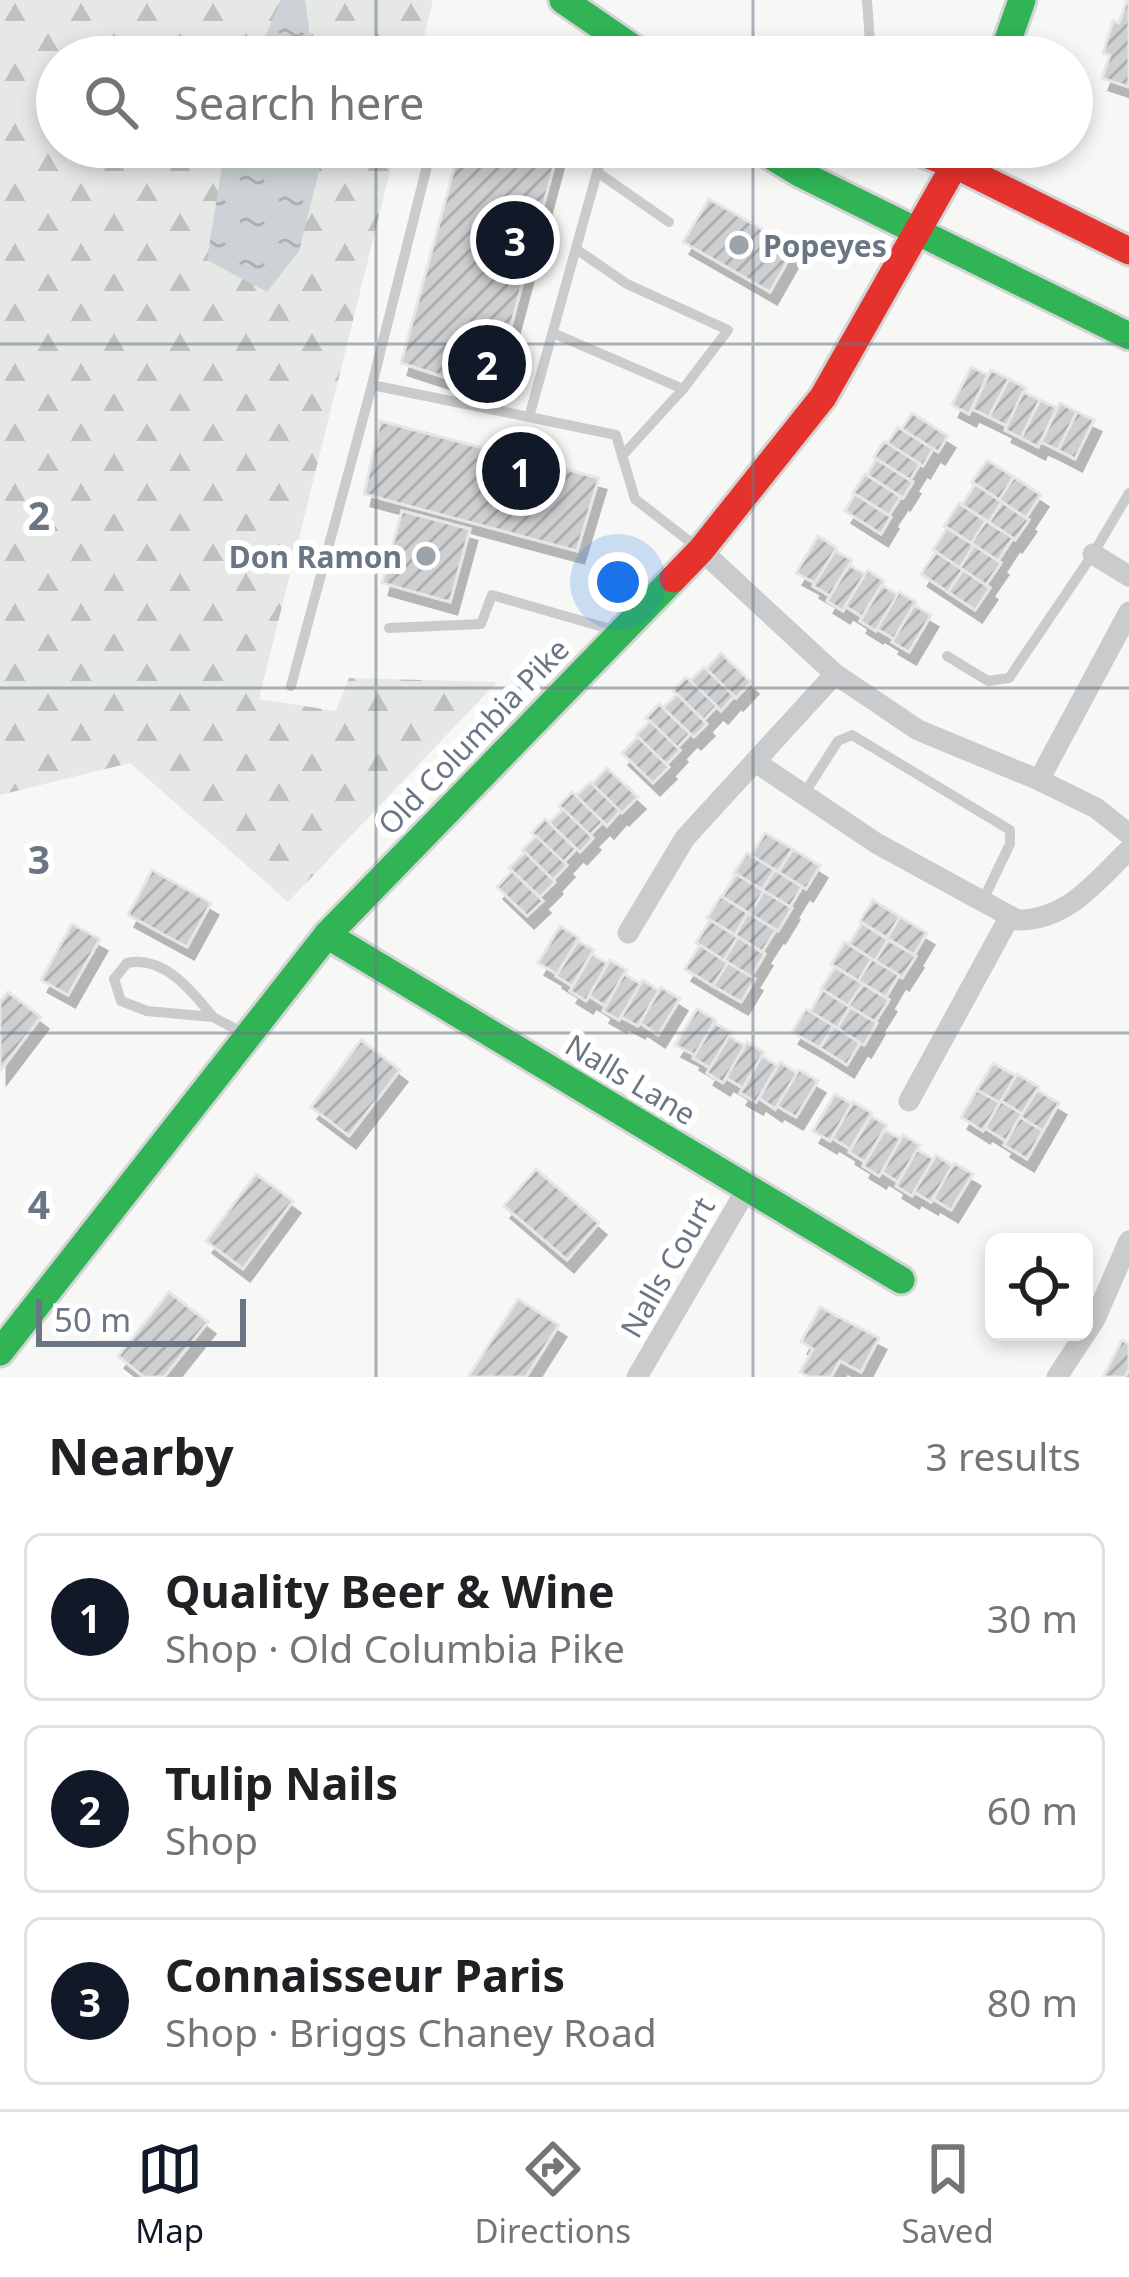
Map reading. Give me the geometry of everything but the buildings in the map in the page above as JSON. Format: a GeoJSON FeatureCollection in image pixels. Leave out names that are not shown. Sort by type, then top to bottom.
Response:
{"type":"FeatureCollection","features":[{"type":"Feature","properties":{"kind":"main road"},"geometry":{"type":"LineString","coordinates":[[563,0],[615,36]]}},
{"type":"Feature","properties":{"kind":"main road"},"geometry":{"type":"LineString","coordinates":[[1009,36],[1022,0]]}},
{"type":"Feature","properties":{"kind":"main road"},"geometry":{"type":"LineString","coordinates":[[791,168],[1129,337]]}},
{"type":"Feature","properties":{"kind":"main road","name":"Old Columbia Pike"},"geometry":{"type":"LineString","coordinates":[[1,1349],[327,935],[701,550],[823,397],[955,168]]}},
{"type":"Feature","properties":{"kind":"main road"},"geometry":{"type":"LineString","coordinates":[[982,168],[1129,251]]}},
{"type":"Feature","properties":{"kind":"main road","name":"Nalls Lane"},"geometry":{"type":"LineString","coordinates":[[327,935],[901,1280]]}},
{"type":"Feature","properties":{"kind":"street"},"geometry":{"type":"LineString","coordinates":[[701,550],[835,674],[918,730],[1096,808],[1129,834]]}},
{"type":"Feature","properties":{"kind":"street"},"geometry":{"type":"LineString","coordinates":[[1093,554],[1129,576]]}},
{"type":"Feature","properties":{"kind":"street"},"geometry":{"type":"LineString","coordinates":[[1039,780],[1129,612]]}},
{"type":"Feature","properties":{"kind":"street"},"geometry":{"type":"LineString","coordinates":[[628,934],[685,838],[835,674]]}},
{"type":"Feature","properties":{"kind":"street"},"geometry":{"type":"LineString","coordinates":[[757,763],[876,843],[1017,920],[1041,921],[1066,910],[1129,850]]}},
{"type":"Feature","properties":{"kind":"street"},"geometry":{"type":"LineString","coordinates":[[909,1100],[1010,916]]}},
{"type":"Feature","properties":{"kind":"street","name":"Nalls Court"},"geometry":{"type":"LineString","coordinates":[[637,1377],[748,1187]]}},
{"type":"Feature","properties":{"kind":"street"},"geometry":{"type":"LineString","coordinates":[[1057,1377],[1123,1278],[1129,1241]]}},
{"type":"Feature","properties":{"kind":"lane"},"geometry":{"type":"LineString","coordinates":[[867,0],[870,36]]}},
{"type":"Feature","properties":{"kind":"lane"},"geometry":{"type":"LineString","coordinates":[[291,686],[427,168]]}},
{"type":"Feature","properties":{"kind":"lane"},"geometry":{"type":"LineString","coordinates":[[529,417],[599,168]]}},
{"type":"Feature","properties":{"kind":"lane"},"geometry":{"type":"LineString","coordinates":[[597,172],[669,222]]}},
{"type":"Feature","properties":{"kind":"lane"},"geometry":{"type":"LineString","coordinates":[[576,249],[627,284],[728,329],[622,456]]}},
{"type":"Feature","properties":{"kind":"lane"},"geometry":{"type":"LineString","coordinates":[[553,333],[682,389]]}},
{"type":"Feature","properties":{"kind":"lane"},"geometry":{"type":"LineString","coordinates":[[372,386],[616,435],[635,500],[701,550]]}},
{"type":"Feature","properties":{"kind":"lane"},"geometry":{"type":"LineString","coordinates":[[946,656],[988,681],[1009,678],[1129,493]]}},
{"type":"Feature","properties":{"kind":"lane"},"geometry":{"type":"LineString","coordinates":[[389,628],[481,624],[492,595],[620,632]]}},
{"type":"Feature","properties":{"kind":"lane"},"geometry":{"type":"LineString","coordinates":[[804,794],[838,741],[851,735],[1010,830],[1010,844],[982,901]]}},
{"type":"Feature","properties":{"kind":"lane"},"geometry":{"type":"LineString","coordinates":[[213,1018],[170,972],[143,959],[127,963],[114,980],[121,1001],[147,1011],[213,1018],[248,1035]]}},
{"type":"Feature","properties":{"kind":"green space"},"geometry":{"type":"Polygon","coordinates":[[[0,0],[433,0],[424,36],[36,36],[36,168],[391,168],[259,699],[336,711],[349,678],[497,682],[288,902],[130,763],[0,795],[0,0]]]}},
{"type":"Feature","properties":{"kind":"water"},"geometry":{"type":"Polygon","coordinates":[[[281,0],[305,0],[310,36],[265,36],[281,0]]]}},
{"type":"Feature","properties":{"kind":"water"},"geometry":{"type":"Polygon","coordinates":[[[222,168],[320,168],[299,251],[267,292],[207,260],[222,168]]]}},
{"type":"Feature","properties":{"kind":"traffic: fast"},"geometry":{"type":"LineString","coordinates":[[563,0],[615,36]]}},
{"type":"Feature","properties":{"kind":"traffic: fast"},"geometry":{"type":"LineString","coordinates":[[1009,36],[1022,0]]}},
{"type":"Feature","properties":{"kind":"traffic: fast"},"geometry":{"type":"LineString","coordinates":[[791,168],[1129,336]]}},
{"type":"Feature","properties":{"kind":"traffic: fast"},"geometry":{"type":"LineString","coordinates":[[0,1352],[327,935],[673,579]]}},
{"type":"Feature","properties":{"kind":"traffic: fast"},"geometry":{"type":"LineString","coordinates":[[327,935],[901,1280]]}},
{"type":"Feature","properties":{"kind":"traffic: jam"},"geometry":{"type":"LineString","coordinates":[[673,579],[823,397],[953,168]]}},
{"type":"Feature","properties":{"kind":"traffic: jam"},"geometry":{"type":"LineString","coordinates":[[961,168],[1129,251]]}},
{"type":"Feature","properties":{"kind":"place","name":"Connaisseur Paris"},"geometry":{"type":"Point","coordinates":[515,240]}},
{"type":"Feature","properties":{"kind":"place","name":"Popeyes"},"geometry":{"type":"Point","coordinates":[739,245]}},
{"type":"Feature","properties":{"kind":"place","name":"Tulip Nails"},"geometry":{"type":"Point","coordinates":[487,364]}},
{"type":"Feature","properties":{"kind":"place","name":"Quality Beer & Wine"},"geometry":{"type":"Point","coordinates":[521,471]}},
{"type":"Feature","properties":{"kind":"place","name":"Don Ramon"},"geometry":{"type":"Point","coordinates":[426,556]}}]}
